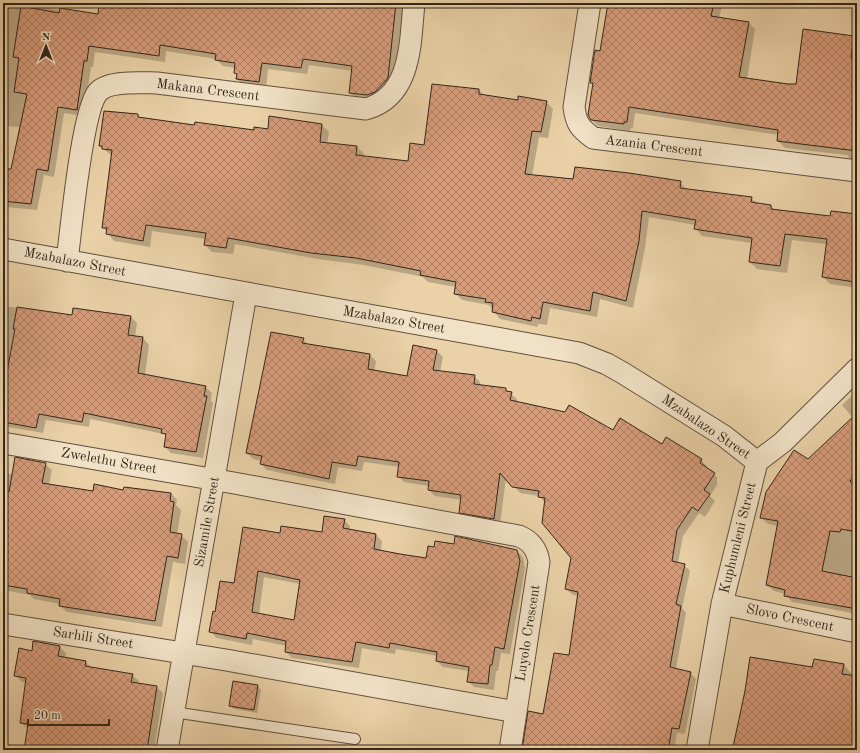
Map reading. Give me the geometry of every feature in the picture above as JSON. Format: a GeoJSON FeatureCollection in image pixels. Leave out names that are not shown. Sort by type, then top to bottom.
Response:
{"type":"FeatureCollection","features":[{"type":"Feature","properties":{"kind":"street","name":"Makana Crescent"},"geometry":{"type":"LineString","coordinates":[[67,261],[85,129],[91,106],[98,91],[109,86],[127,83],[157,83],[366,109],[379,105],[390,96],[402,79],[410,45],[414,3]]}},
{"type":"Feature","properties":{"kind":"street","name":"Azania Crescent"},"geometry":{"type":"LineString","coordinates":[[590,3],[574,107],[576,121],[582,130],[593,138],[857,172]]}},
{"type":"Feature","properties":{"kind":"street","name":"Mzabalazo Street"},"geometry":{"type":"LineString","coordinates":[[3,249],[579,353],[623,373],[724,436],[757,462]]}},
{"type":"Feature","properties":{"kind":"street","name":"Sizamile Street"},"geometry":{"type":"LineString","coordinates":[[166,750],[246,294]]}},
{"type":"Feature","properties":{"kind":"street"},"geometry":{"type":"LineString","coordinates":[[757,462],[783,442],[857,369]]}},
{"type":"Feature","properties":{"kind":"street","name":"Zwelethu Street"},"geometry":{"type":"LineString","coordinates":[[3,443],[214,480]]}},
{"type":"Feature","properties":{"kind":"street","name":"Kuphumleni Street"},"geometry":{"type":"LineString","coordinates":[[698,750],[722,604],[757,462]]}},
{"type":"Feature","properties":{"kind":"street","name":"Luyolo Crescent"},"geometry":{"type":"LineString","coordinates":[[214,480],[512,535],[529,540],[538,554],[539,562],[516,712]]}},
{"type":"Feature","properties":{"kind":"street","name":"Slovo Crescent"},"geometry":{"type":"LineString","coordinates":[[722,604],[857,632]]}},
{"type":"Feature","properties":{"kind":"street","name":"Sarhili Street"},"geometry":{"type":"LineString","coordinates":[[3,624],[183,653]]}},
{"type":"Feature","properties":{"kind":"street"},"geometry":{"type":"LineString","coordinates":[[183,653],[516,712],[510,750]]}},
{"type":"Feature","properties":{"kind":"lane"},"geometry":{"type":"LineString","coordinates":[[173,712],[355,739]]}},
{"type":"Feature","properties":{"kind":"building"},"geometry":{"type":"Polygon","coordinates":[[[99,3],[396,3],[388,78],[375,92],[367,95],[349,93],[352,66],[303,59],[301,68],[262,63],[259,82],[236,79],[237,74],[234,73],[235,63],[215,60],[216,54],[160,45],[159,56],[89,46],[87,61],[84,61],[77,110],[58,107],[48,171],[37,169],[31,204],[3,201],[3,174],[7,175],[8,169],[11,169],[27,94],[14,92],[19,58],[13,57],[21,6],[59,13],[60,8],[98,14],[99,3]]]}},
{"type":"Feature","properties":{"kind":"building"},"geometry":{"type":"Polygon","coordinates":[[[608,3],[714,3],[711,16],[749,22],[739,77],[788,84],[796,84],[803,29],[854,36],[851,58],[855,59],[852,88],[857,89],[857,151],[777,141],[778,130],[629,107],[627,122],[624,122],[624,124],[591,120],[588,115],[593,83],[590,83],[595,50],[600,51],[608,3]]]}},
{"type":"Feature","properties":{"kind":"building"},"geometry":{"type":"Polygon","coordinates":[[[432,84],[479,89],[479,94],[518,100],[518,96],[547,101],[541,132],[532,131],[525,174],[573,179],[575,167],[629,173],[681,181],[680,188],[752,197],[751,202],[771,205],[771,209],[830,216],[831,211],[857,214],[857,264],[855,282],[822,277],[827,239],[785,234],[780,266],[749,262],[752,238],[694,229],[696,220],[642,211],[639,241],[626,301],[593,292],[590,311],[543,302],[540,319],[532,317],[531,321],[492,312],[493,303],[485,302],[486,299],[454,294],[456,282],[420,275],[421,271],[356,258],[311,253],[228,238],[226,248],[204,245],[206,233],[146,225],[143,241],[106,234],[107,228],[102,228],[112,150],[102,149],[102,146],[99,146],[104,111],[138,114],[138,117],[194,125],[195,122],[254,130],[254,127],[268,129],[269,116],[322,124],[320,142],[357,146],[356,155],[408,161],[410,143],[424,145],[432,84]]]}},
{"type":"Feature","properties":{"kind":"building"},"geometry":{"type":"Polygon","coordinates":[[[17,307],[72,315],[73,308],[131,316],[128,335],[143,337],[138,373],[206,386],[204,396],[207,396],[196,452],[164,447],[166,434],[161,433],[162,429],[84,413],[82,422],[39,414],[36,428],[3,422],[3,376],[6,377],[15,329],[13,329],[17,307]]]}},
{"type":"Feature","properties":{"kind":"building"},"geometry":{"type":"Polygon","coordinates":[[[271,332],[304,338],[302,343],[370,354],[368,369],[407,376],[413,345],[437,350],[433,370],[475,375],[474,384],[506,388],[506,391],[512,392],[510,400],[565,412],[569,405],[613,430],[620,418],[662,444],[666,437],[702,459],[700,463],[715,473],[704,490],[710,494],[698,511],[692,507],[677,530],[672,561],[685,564],[676,604],[681,606],[670,667],[691,672],[679,729],[672,728],[668,750],[522,750],[528,711],[543,714],[554,653],[569,655],[578,592],[565,589],[571,558],[542,523],[545,498],[538,497],[539,491],[512,487],[500,473],[494,519],[459,513],[461,495],[428,490],[429,481],[397,477],[399,462],[358,456],[356,466],[332,462],[329,479],[260,464],[262,456],[246,453],[271,332]]]}},
{"type":"Feature","properties":{"kind":"building"},"geometry":{"type":"Polygon","coordinates":[[[857,413],[857,473],[850,481],[857,488],[857,532],[841,529],[840,532],[830,531],[822,571],[857,578],[857,609],[784,596],[785,590],[766,585],[778,521],[760,518],[766,492],[794,450],[808,459],[857,413]]]}},
{"type":"Feature","properties":{"kind":"building"},"geometry":{"type":"Polygon","coordinates":[[[15,457],[46,463],[42,483],[93,491],[94,484],[123,490],[124,487],[171,493],[170,501],[174,502],[170,532],[182,534],[178,558],[167,556],[155,621],[59,606],[60,599],[27,593],[27,589],[3,585],[3,491],[9,492],[15,457]]]}},
{"type":"Feature","properties":{"kind":"building"},"geometry":{"type":"Polygon","coordinates":[[[324,516],[345,519],[343,528],[376,534],[374,549],[426,558],[428,546],[434,547],[435,541],[454,544],[455,536],[517,550],[520,561],[504,649],[495,647],[492,665],[490,665],[488,684],[467,682],[469,667],[436,661],[437,652],[390,643],[389,648],[356,642],[352,662],[285,652],[286,641],[247,633],[246,639],[209,632],[213,611],[215,612],[220,581],[234,583],[243,527],[280,533],[281,526],[322,532],[324,516]],[[258,571],[252,612],[294,620],[300,580],[258,571]]]}},
{"type":"Feature","properties":{"kind":"building"},"geometry":{"type":"Polygon","coordinates":[[[33,641],[60,646],[58,656],[86,661],[85,666],[133,674],[131,682],[157,686],[147,750],[24,750],[28,724],[20,723],[26,678],[14,676],[19,648],[32,651],[33,641]]]}},
{"type":"Feature","properties":{"kind":"building"},"geometry":{"type":"Polygon","coordinates":[[[750,657],[812,667],[814,659],[844,664],[842,674],[857,676],[853,705],[857,706],[857,750],[746,750],[733,747],[745,691],[750,657]]]}},
{"type":"Feature","properties":{"kind":"building"},"geometry":{"type":"Polygon","coordinates":[[[233,681],[258,685],[254,710],[229,706],[233,681]]]}}]}
